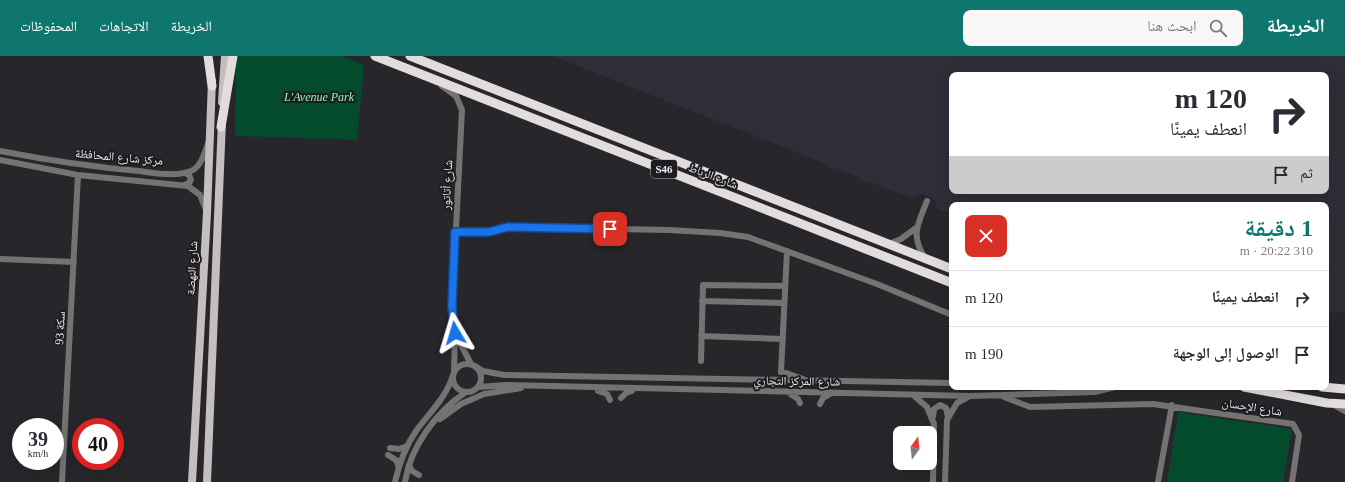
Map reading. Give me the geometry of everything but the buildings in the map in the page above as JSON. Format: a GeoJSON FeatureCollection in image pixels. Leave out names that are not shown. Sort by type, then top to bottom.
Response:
{"type":"FeatureCollection","features":[{"type":"Feature","properties":{"kind":"highway"},"geometry":{"type":"LineString","coordinates":[[208,56],[212,86]]}},
{"type":"Feature","properties":{"kind":"highway"},"geometry":{"type":"LineString","coordinates":[[221,127],[233,56]]}},
{"type":"Feature","properties":{"kind":"highway","name":"شارع الرباط"},"geometry":{"type":"LineString","coordinates":[[375,56],[949,282]]}},
{"type":"Feature","properties":{"kind":"highway","name":"شارع الرباط"},"geometry":{"type":"LineString","coordinates":[[413,57],[949,268]]}},
{"type":"Feature","properties":{"kind":"highway"},"geometry":{"type":"LineString","coordinates":[[1329,388],[1345,389]]}},
{"type":"Feature","properties":{"kind":"highway"},"geometry":{"type":"LineString","coordinates":[[1260,390],[1327,403],[1345,404]]}},
{"type":"Feature","properties":{"kind":"main road","name":"شارع النهضة"},"geometry":{"type":"LineString","coordinates":[[192,482],[208,213],[213,56]]}},
{"type":"Feature","properties":{"kind":"main road","name":"شارع النهضة"},"geometry":{"type":"LineString","coordinates":[[207,482],[225,56]]}},
{"type":"Feature","properties":{"kind":"street","name":"شارع أتاتور"},"geometry":{"type":"LineString","coordinates":[[410,70],[449,90],[456,96],[462,110],[452,307],[455,333],[454,373]]}},
{"type":"Feature","properties":{"kind":"street"},"geometry":{"type":"LineString","coordinates":[[184,173],[193,170],[198,166],[208,144],[211,132]]}},
{"type":"Feature","properties":{"kind":"street","name":"مركز شارع المحافظة"},"geometry":{"type":"LineString","coordinates":[[0,151],[68,164],[153,172],[184,173]]}},
{"type":"Feature","properties":{"kind":"street","name":"مركز شارع المحافظة"},"geometry":{"type":"LineString","coordinates":[[0,160],[78,175],[184,185],[197,190],[208,213]]}},
{"type":"Feature","properties":{"kind":"street"},"geometry":{"type":"LineString","coordinates":[[184,173],[189,175],[191,180],[189,183],[184,185]]}},
{"type":"Feature","properties":{"kind":"street","name":"سكة 93"},"geometry":{"type":"LineString","coordinates":[[62,482],[78,175]]}},
{"type":"Feature","properties":{"kind":"street"},"geometry":{"type":"LineString","coordinates":[[924,258],[918,248],[916,228],[927,201]]}},
{"type":"Feature","properties":{"kind":"street"},"geometry":{"type":"LineString","coordinates":[[455,232],[489,232],[508,227],[720,233],[748,237],[949,314]]}},
{"type":"Feature","properties":{"kind":"street"},"geometry":{"type":"LineString","coordinates":[[889,244],[901,239],[916,228]]}},
{"type":"Feature","properties":{"kind":"street"},"geometry":{"type":"LineString","coordinates":[[787,251],[783,339],[784,372],[808,381]]}},
{"type":"Feature","properties":{"kind":"street"},"geometry":{"type":"LineString","coordinates":[[0,258],[74,262]]}},
{"type":"Feature","properties":{"kind":"street"},"geometry":{"type":"LineString","coordinates":[[701,361],[702,287],[705,284],[785,286]]}},
{"type":"Feature","properties":{"kind":"street"},"geometry":{"type":"LineString","coordinates":[[702,301],[784,303]]}},
{"type":"Feature","properties":{"kind":"street","name":"شارع أتاتور"},"geometry":{"type":"LineString","coordinates":[[455,333],[473,365]]}},
{"type":"Feature","properties":{"kind":"street"},"geometry":{"type":"LineString","coordinates":[[701,336],[783,339]]}},
{"type":"Feature","properties":{"kind":"street"},"geometry":{"type":"LineString","coordinates":[[395,482],[407,446],[427,416],[444,397],[454,373],[462,365],[473,365],[480,374],[480,383],[478,387],[466,392],[449,404],[431,427],[418,446],[409,465],[405,482]]}},
{"type":"Feature","properties":{"kind":"street","name":"شارع المركز التجاري"},"geometry":{"type":"LineString","coordinates":[[473,365],[483,371],[504,375],[615,374],[808,381],[949,383]]}},
{"type":"Feature","properties":{"kind":"street"},"geometry":{"type":"LineString","coordinates":[[454,373],[454,384],[461,391],[466,392]]}},
{"type":"Feature","properties":{"kind":"street"},"geometry":{"type":"LineString","coordinates":[[431,427],[449,411],[466,401],[491,392],[520,389],[528,386]]}},
{"type":"Feature","properties":{"kind":"street","name":"شارع المركز التجاري"},"geometry":{"type":"LineString","coordinates":[[478,387],[528,386],[970,396],[1095,392],[1103,390]]}},
{"type":"Feature","properties":{"kind":"street"},"geometry":{"type":"LineString","coordinates":[[583,388],[603,392],[609,396],[610,400]]}},
{"type":"Feature","properties":{"kind":"street"},"geometry":{"type":"LineString","coordinates":[[621,398],[626,393],[644,389]]}},
{"type":"Feature","properties":{"kind":"street"},"geometry":{"type":"LineString","coordinates":[[788,392],[798,399],[800,404]]}},
{"type":"Feature","properties":{"kind":"street"},"geometry":{"type":"LineString","coordinates":[[820,404],[823,398],[831,393]]}},
{"type":"Feature","properties":{"kind":"street"},"geometry":{"type":"LineString","coordinates":[[913,395],[927,407],[933,419]]}},
{"type":"Feature","properties":{"kind":"street"},"geometry":{"type":"LineString","coordinates":[[947,420],[957,403],[970,396]]}},
{"type":"Feature","properties":{"kind":"street"},"geometry":{"type":"LineString","coordinates":[[999,396],[1030,407],[1152,404],[1172,406],[1158,482]]}},
{"type":"Feature","properties":{"kind":"street"},"geometry":{"type":"LineString","coordinates":[[1327,403],[1345,411]]}},
{"type":"Feature","properties":{"kind":"street"},"geometry":{"type":"LineString","coordinates":[[933,482],[933,419],[934,409],[940,405],[946,408],[947,420],[946,482]]}},
{"type":"Feature","properties":{"kind":"street","name":"شارع الإحسان"},"geometry":{"type":"LineString","coordinates":[[1172,406],[1293,424],[1299,435],[1292,482]]}},
{"type":"Feature","properties":{"kind":"street"},"geometry":{"type":"LineString","coordinates":[[399,467],[389,452],[407,446]]}},
{"type":"Feature","properties":{"kind":"street"},"geometry":{"type":"LineString","coordinates":[[409,465],[412,471],[419,475]]}},
{"type":"Feature","properties":{"kind":"shaded area"},"geometry":{"type":"Polygon","coordinates":[[[553,56],[1345,56],[1345,312],[1329,313],[1329,202],[949,202],[949,213],[938,209],[934,200],[922,194],[913,199],[873,183],[870,184],[860,180],[858,177],[836,168],[833,170],[828,165],[553,56]]]}},
{"type":"Feature","properties":{"kind":"green space","name":"L'Avenue Park"},"geometry":{"type":"Polygon","coordinates":[[[236,56],[341,56],[364,65],[357,140],[235,136],[236,56]]]}},
{"type":"Feature","properties":{"kind":"green space"},"geometry":{"type":"Polygon","coordinates":[[[1178,412],[1292,429],[1283,482],[1167,482],[1178,412]]]}},
{"type":"Feature","properties":{"kind":"route"},"geometry":{"type":"LineString","coordinates":[[455,333],[452,307],[455,232],[489,232],[495,229],[508,227],[610,229]]}}]}
